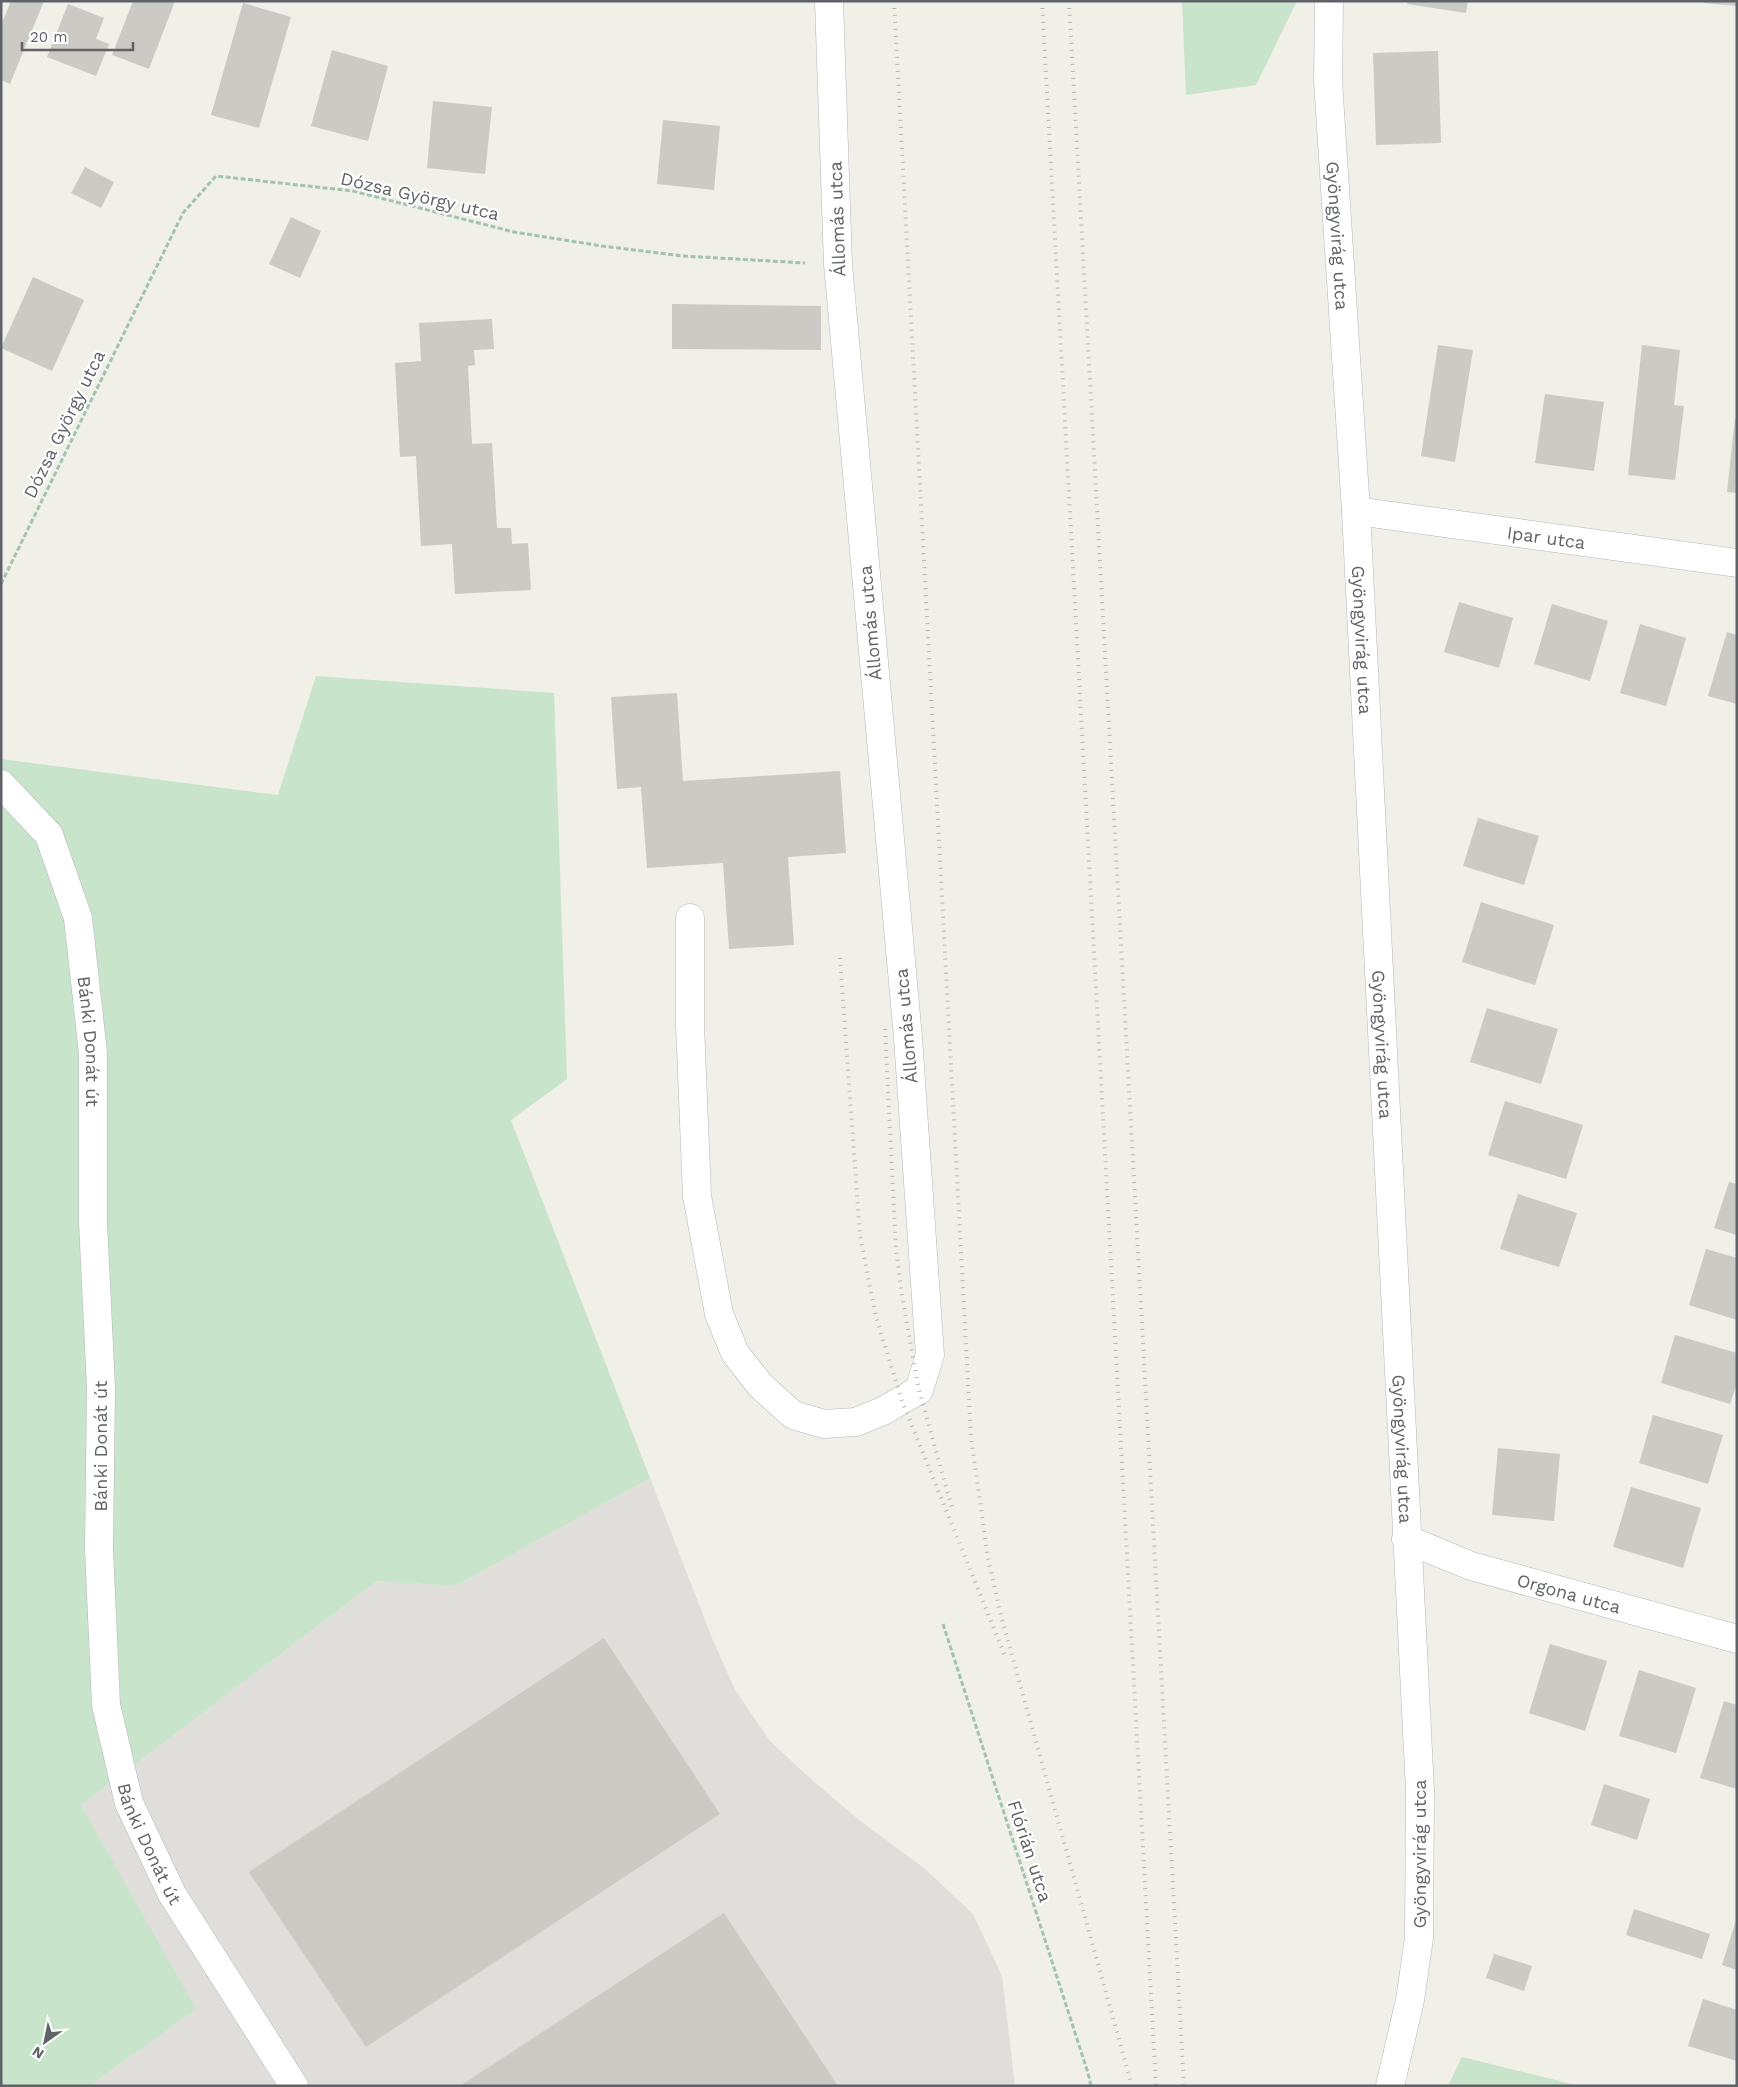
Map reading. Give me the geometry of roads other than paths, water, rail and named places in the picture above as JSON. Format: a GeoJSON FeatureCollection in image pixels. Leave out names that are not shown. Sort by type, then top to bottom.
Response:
{"type":"FeatureCollection","features":[{"type":"Feature","properties":{"kind":"street","name":"Állomás utca"},"geometry":{"type":"LineString","coordinates":[[690,918],[690,1025],[697,1196],[719,1314],[735,1353],[760,1384],[793,1415],[824,1424],[856,1422],[890,1408],[919,1390],[930,1355],[908,1038],[838,264],[829,1]]}},
{"type":"Feature","properties":{"kind":"street","name":"Gyöngyvirág utca"},"geometry":{"type":"LineString","coordinates":[[1329,1],[1328,81],[1356,511],[1420,1791],[1419,1938],[1410,2000],[1390,2086]]}},
{"type":"Feature","properties":{"kind":"street","name":"Ipar utca"},"geometry":{"type":"LineString","coordinates":[[1356,511],[1737,564]]}},
{"type":"Feature","properties":{"kind":"street","name":"Bánki Donát út"},"geometry":{"type":"LineString","coordinates":[[1,784],[49,835],[78,918],[89,1014],[93,1053],[92,1222],[101,1388],[99,1549],[106,1706],[129,1804],[172,1894],[294,2086]]}},
{"type":"Feature","properties":{"kind":"street","name":"Orgona utca"},"geometry":{"type":"LineString","coordinates":[[1406,1539],[1471,1566],[1737,1639]]}},
{"type":"Feature","properties":{"kind":"railway"},"geometry":{"type":"LineString","coordinates":[[894,1],[971,1438],[988,1558],[1001,1616],[1132,2086]]}},
{"type":"Feature","properties":{"kind":"railway"},"geometry":{"type":"LineString","coordinates":[[1042,1],[1156,2086]]}},
{"type":"Feature","properties":{"kind":"railway"},"geometry":{"type":"LineString","coordinates":[[1069,1],[1184,2086]]}},
{"type":"Feature","properties":{"kind":"railway"},"geometry":{"type":"LineString","coordinates":[[840,958],[860,1236],[876,1317],[902,1401],[1005,1656]]}},
{"type":"Feature","properties":{"kind":"railway"},"geometry":{"type":"LineString","coordinates":[[885,1029],[896,1250],[902,1296],[919,1390],[952,1508]]}}]}
